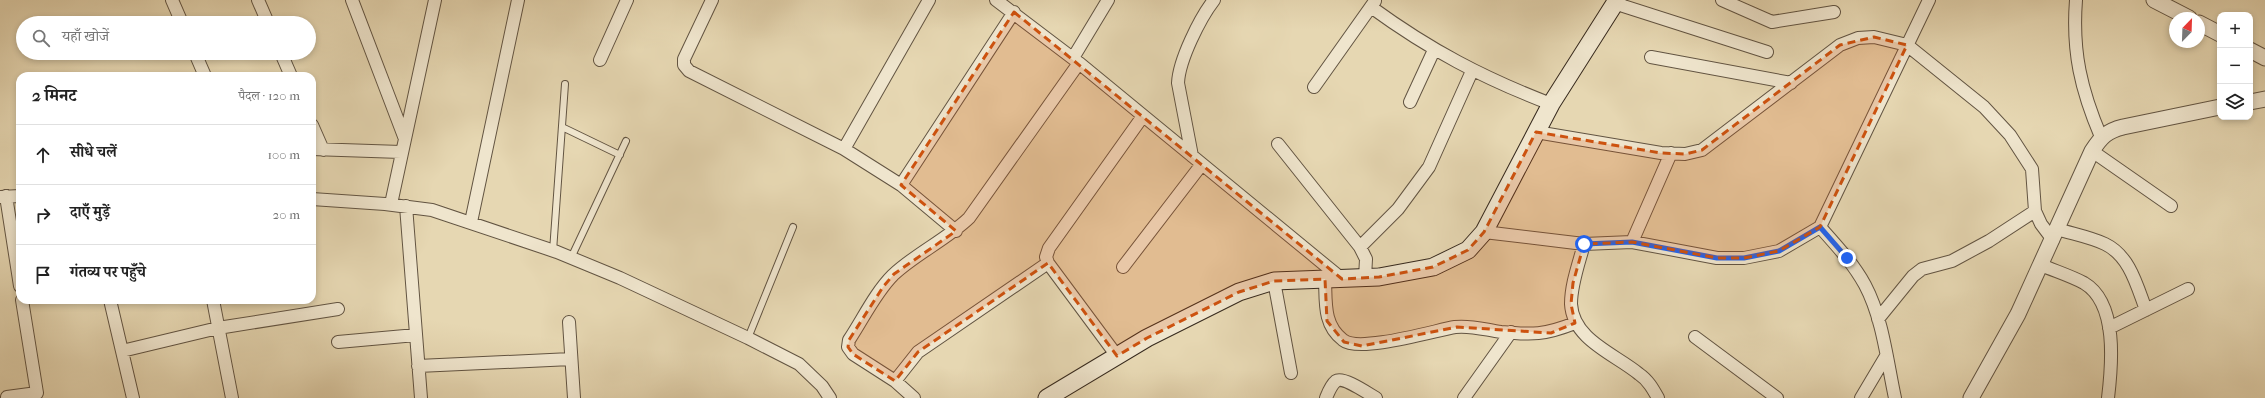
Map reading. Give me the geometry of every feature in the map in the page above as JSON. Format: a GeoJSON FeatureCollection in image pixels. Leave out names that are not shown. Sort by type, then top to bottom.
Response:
{"type":"FeatureCollection","features":[{"type":"Feature","properties":{"kind":"main road"},"geometry":{"type":"LineString","coordinates":[[1047,398],[1147,338],[1239,292],[1274,281],[1365,278],[1433,267],[1468,250],[1484,232],[1551,104],[1616,2]]}},
{"type":"Feature","properties":{"kind":"street"},"geometry":{"type":"LineString","coordinates":[[172,0],[179,16]]}},
{"type":"Feature","properties":{"kind":"street"},"geometry":{"type":"LineString","coordinates":[[258,0],[265,16]]}},
{"type":"Feature","properties":{"kind":"street"},"geometry":{"type":"LineString","coordinates":[[352,0],[405,139]]}},
{"type":"Feature","properties":{"kind":"street"},"geometry":{"type":"LineString","coordinates":[[391,204],[435,0]]}},
{"type":"Feature","properties":{"kind":"street"},"geometry":{"type":"LineString","coordinates":[[471,222],[518,0]]}},
{"type":"Feature","properties":{"kind":"street"},"geometry":{"type":"LineString","coordinates":[[600,60],[627,0]]}},
{"type":"Feature","properties":{"kind":"street"},"geometry":{"type":"LineString","coordinates":[[712,0],[684,59],[684,65],[689,71],[844,148],[901,185],[956,230]]}},
{"type":"Feature","properties":{"kind":"street"},"geometry":{"type":"LineString","coordinates":[[844,148],[929,0]]}},
{"type":"Feature","properties":{"kind":"street"},"geometry":{"type":"LineString","coordinates":[[996,0],[1014,12],[1076,61],[1342,279]]}},
{"type":"Feature","properties":{"kind":"street"},"geometry":{"type":"LineString","coordinates":[[914,398],[895,381],[853,354],[848,347],[849,340],[883,286],[894,274],[956,230],[969,218],[1076,61],[1108,0]]}},
{"type":"Feature","properties":{"kind":"street"},"geometry":{"type":"LineString","coordinates":[[1192,156],[1178,83],[1178,73],[1181,61],[1214,0]]}},
{"type":"Feature","properties":{"kind":"street"},"geometry":{"type":"LineString","coordinates":[[1722,0],[1772,22],[1834,12]]}},
{"type":"Feature","properties":{"kind":"street"},"geometry":{"type":"LineString","coordinates":[[1484,232],[1584,244],[1632,242],[1717,258],[1744,258],[1779,251],[1820,227],[1928,0]]}},
{"type":"Feature","properties":{"kind":"street"},"geometry":{"type":"LineString","coordinates":[[2076,0],[2074,26],[2077,64],[2086,102],[2101,137]]}},
{"type":"Feature","properties":{"kind":"street"},"geometry":{"type":"LineString","coordinates":[[2154,0],[2177,12]]}},
{"type":"Feature","properties":{"kind":"street"},"geometry":{"type":"LineString","coordinates":[[1616,2],[1767,52]]}},
{"type":"Feature","properties":{"kind":"street"},"geometry":{"type":"LineString","coordinates":[[1314,87],[1373,3],[1434,50],[1472,71],[1551,104]]}},
{"type":"Feature","properties":{"kind":"street"},"geometry":{"type":"LineString","coordinates":[[901,185],[1014,12]]}},
{"type":"Feature","properties":{"kind":"street"},"geometry":{"type":"LineString","coordinates":[[2205,26],[2217,32]]}},
{"type":"Feature","properties":{"kind":"street"},"geometry":{"type":"LineString","coordinates":[[1536,132],[1670,153],[1685,154],[1702,150],[1840,45],[1858,38],[1874,37],[1907,45],[1984,107],[2010,135],[2032,170],[2035,211],[2041,224],[2055,234],[2105,244],[2121,255],[2131,271],[2146,310]]}},
{"type":"Feature","properties":{"kind":"street"},"geometry":{"type":"LineString","coordinates":[[1410,102],[1434,50]]}},
{"type":"Feature","properties":{"kind":"street"},"geometry":{"type":"LineString","coordinates":[[2253,52],[2265,58]]}},
{"type":"Feature","properties":{"kind":"street"},"geometry":{"type":"LineString","coordinates":[[1651,57],[1791,83]]}},
{"type":"Feature","properties":{"kind":"street"},"geometry":{"type":"LineString","coordinates":[[198,60],[203,72]]}},
{"type":"Feature","properties":{"kind":"street"},"geometry":{"type":"LineString","coordinates":[[284,60],[289,72]]}},
{"type":"Feature","properties":{"kind":"street"},"geometry":{"type":"LineString","coordinates":[[1360,247],[1398,209],[1429,167],[1472,71]]}},
{"type":"Feature","properties":{"kind":"street"},"geometry":{"type":"LineString","coordinates":[[2253,101],[2265,99]]}},
{"type":"Feature","properties":{"kind":"street"},"geometry":{"type":"LineString","coordinates":[[1971,398],[2018,314],[2092,151],[2101,137],[2111,130],[2217,108]]}},
{"type":"Feature","properties":{"kind":"street"},"geometry":{"type":"LineString","coordinates":[[1117,356],[1048,263],[1046,257],[1048,248],[1143,116]]}},
{"type":"Feature","properties":{"kind":"street"},"geometry":{"type":"LineString","coordinates":[[1278,144],[1360,247],[1366,259],[1365,278]]}},
{"type":"Feature","properties":{"kind":"street"},"geometry":{"type":"LineString","coordinates":[[317,150],[401,152]]}},
{"type":"Feature","properties":{"kind":"street"},"geometry":{"type":"LineString","coordinates":[[2092,151],[2171,206]]}},
{"type":"Feature","properties":{"kind":"street"},"geometry":{"type":"LineString","coordinates":[[1632,242],[1670,153]]}},
{"type":"Feature","properties":{"kind":"street"},"geometry":{"type":"LineString","coordinates":[[1123,267],[1202,164]]}},
{"type":"Feature","properties":{"kind":"street"},"geometry":{"type":"LineString","coordinates":[[16,196],[3,196],[6,234],[16,271]]}},
{"type":"Feature","properties":{"kind":"street"},"geometry":{"type":"LineString","coordinates":[[316,199],[391,204],[432,210],[553,251],[620,278],[748,338],[804,368],[822,386],[830,398]]}},
{"type":"Feature","properties":{"kind":"street"},"geometry":{"type":"LineString","coordinates":[[406,206],[421,398]]}},
{"type":"Feature","properties":{"kind":"street"},"geometry":{"type":"LineString","coordinates":[[1878,319],[1913,276],[1922,269],[1952,261],[1989,241],[2035,211]]}},
{"type":"Feature","properties":{"kind":"street"},"geometry":{"type":"LineString","coordinates":[[1820,227],[1847,258],[1865,286],[1878,319],[1895,398]]}},
{"type":"Feature","properties":{"kind":"street"},"geometry":{"type":"LineString","coordinates":[[1584,244],[1573,283],[1572,304],[1575,323],[1590,340],[1640,374],[1650,385],[1658,398]]}},
{"type":"Feature","properties":{"kind":"street"},"geometry":{"type":"LineString","coordinates":[[895,381],[918,352],[1048,263]]}},
{"type":"Feature","properties":{"kind":"street"},"geometry":{"type":"LineString","coordinates":[[2041,265],[2085,284],[2098,297],[2109,328],[2112,358],[2108,398]]}},
{"type":"Feature","properties":{"kind":"street"},"geometry":{"type":"LineString","coordinates":[[1325,279],[1327,321],[1332,330],[1344,342],[1362,346],[1457,327],[1511,332],[1551,333],[1575,323]]}},
{"type":"Feature","properties":{"kind":"street"},"geometry":{"type":"LineString","coordinates":[[1274,281],[1291,373]]}},
{"type":"Feature","properties":{"kind":"street"},"geometry":{"type":"LineString","coordinates":[[2109,328],[2188,289]]}},
{"type":"Feature","properties":{"kind":"street"},"geometry":{"type":"LineString","coordinates":[[7,396],[37,393],[23,304]]}},
{"type":"Feature","properties":{"kind":"street"},"geometry":{"type":"LineString","coordinates":[[111,304],[132,398]]}},
{"type":"Feature","properties":{"kind":"street"},"geometry":{"type":"LineString","coordinates":[[214,304],[232,398]]}},
{"type":"Feature","properties":{"kind":"street"},"geometry":{"type":"LineString","coordinates":[[122,351],[218,328],[338,309]]}},
{"type":"Feature","properties":{"kind":"street"},"geometry":{"type":"LineString","coordinates":[[569,322],[574,398]]}},
{"type":"Feature","properties":{"kind":"street"},"geometry":{"type":"LineString","coordinates":[[1464,398],[1511,332]]}},
{"type":"Feature","properties":{"kind":"street"},"geometry":{"type":"LineString","coordinates":[[338,342],[416,335]]}},
{"type":"Feature","properties":{"kind":"street"},"geometry":{"type":"LineString","coordinates":[[1695,337],[1777,398]]}},
{"type":"Feature","properties":{"kind":"street"},"geometry":{"type":"LineString","coordinates":[[1861,398],[1886,356]]}},
{"type":"Feature","properties":{"kind":"street"},"geometry":{"type":"LineString","coordinates":[[418,366],[571,359]]}},
{"type":"Feature","properties":{"kind":"street"},"geometry":{"type":"LineString","coordinates":[[1326,398],[1334,382],[1338,380],[1346,381],[1376,398]]}},
{"type":"Feature","properties":{"kind":"lane"},"geometry":{"type":"LineString","coordinates":[[553,251],[565,84]]}},
{"type":"Feature","properties":{"kind":"lane"},"geometry":{"type":"LineString","coordinates":[[562,127],[620,155]]}},
{"type":"Feature","properties":{"kind":"lane"},"geometry":{"type":"LineString","coordinates":[[571,258],[626,141]]}},
{"type":"Feature","properties":{"kind":"lane"},"geometry":{"type":"LineString","coordinates":[[748,338],[794,227]]}},
{"type":"Feature","properties":{"kind":"highlighted area"},"geometry":{"type":"Polygon","coordinates":[[[1014,12],[1342,279],[1379,277],[1433,267],[1468,250],[1484,232],[1536,132],[1661,153],[1685,154],[1702,150],[1840,45],[1874,37],[1907,45],[1820,227],[1779,251],[1744,258],[1717,258],[1632,242],[1584,244],[1573,283],[1571,304],[1575,323],[1551,333],[1457,327],[1362,346],[1344,342],[1327,321],[1325,279],[1274,281],[1239,292],[1147,338],[1117,356],[1048,263],[918,352],[895,381],[853,354],[848,347],[849,340],[883,287],[894,274],[956,231],[901,185],[1014,12]]]}},
{"type":"Feature","properties":{"kind":"route"},"geometry":{"type":"LineString","coordinates":[[1584,244],[1632,242],[1717,258],[1744,258],[1779,251],[1820,227],[1847,258]]}}]}
